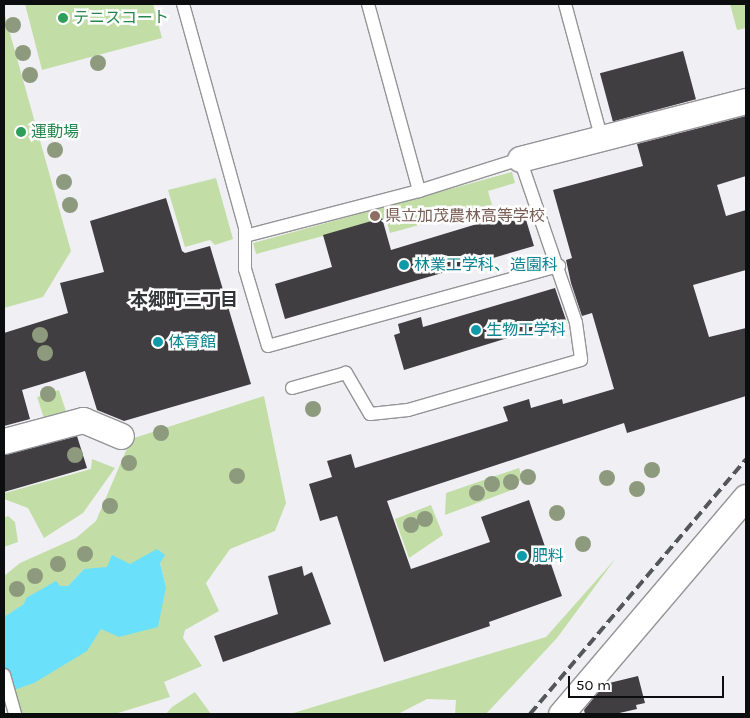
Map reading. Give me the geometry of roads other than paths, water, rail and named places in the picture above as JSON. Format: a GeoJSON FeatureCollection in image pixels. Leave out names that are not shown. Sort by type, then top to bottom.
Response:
{"type":"FeatureCollection","features":[{"type":"Feature","properties":{"kind":"street"},"geometry":{"type":"LineString","coordinates":[[520,159],[602,140],[746,101]]}},
{"type":"Feature","properties":{"kind":"street"},"geometry":{"type":"LineString","coordinates":[[4,441],[83,420],[121,436]]}},
{"type":"Feature","properties":{"kind":"street"},"geometry":{"type":"LineString","coordinates":[[562,714],[746,497]]}},
{"type":"Feature","properties":{"kind":"lane"},"geometry":{"type":"LineString","coordinates":[[183,4],[245,236],[245,269],[268,346],[559,266]]}},
{"type":"Feature","properties":{"kind":"lane"},"geometry":{"type":"LineString","coordinates":[[368,4],[419,191]]}},
{"type":"Feature","properties":{"kind":"lane"},"geometry":{"type":"LineString","coordinates":[[565,4],[602,140]]}},
{"type":"Feature","properties":{"kind":"lane"},"geometry":{"type":"LineString","coordinates":[[245,236],[419,191],[520,159],[527,188],[559,266],[576,323],[581,360],[408,410],[370,414],[346,373],[292,388]]}},
{"type":"Feature","properties":{"kind":"lane"},"geometry":{"type":"LineString","coordinates":[[4,675],[15,714]]}},
{"type":"Feature","properties":{"kind":"water"},"geometry":{"type":"Polygon","coordinates":[[[157,549],[165,555],[160,563],[166,587],[158,627],[119,637],[101,629],[87,651],[34,683],[8,692],[4,676],[4,617],[24,604],[26,598],[56,581],[60,586],[68,586],[84,569],[107,567],[112,555],[130,564],[157,549]]]}},
{"type":"Feature","properties":{"kind":"railway"},"geometry":{"type":"LineString","coordinates":[[530,714],[746,459]]}},
{"type":"Feature","properties":{"kind":"place","name":"テニスコート"},"geometry":{"type":"Point","coordinates":[63,18]}},
{"type":"Feature","properties":{"kind":"place","name":"運動場"},"geometry":{"type":"Point","coordinates":[21,132]}},
{"type":"Feature","properties":{"kind":"place","name":"県立加茂農林高等学校"},"geometry":{"type":"Point","coordinates":[375,216]}},
{"type":"Feature","properties":{"kind":"place","name":"林業工学科、造園科"},"geometry":{"type":"Point","coordinates":[404,265]}},
{"type":"Feature","properties":{"kind":"place","name":"生物工学科"},"geometry":{"type":"Point","coordinates":[476,330]}},
{"type":"Feature","properties":{"kind":"place","name":"体育館"},"geometry":{"type":"Point","coordinates":[158,342]}},
{"type":"Feature","properties":{"kind":"place","name":"肥料"},"geometry":{"type":"Point","coordinates":[522,556]}},
{"type":"Feature","properties":{"kind":"district","name":"本郷町三丁目"},"geometry":{"type":"Point","coordinates":[184,300]}}]}
